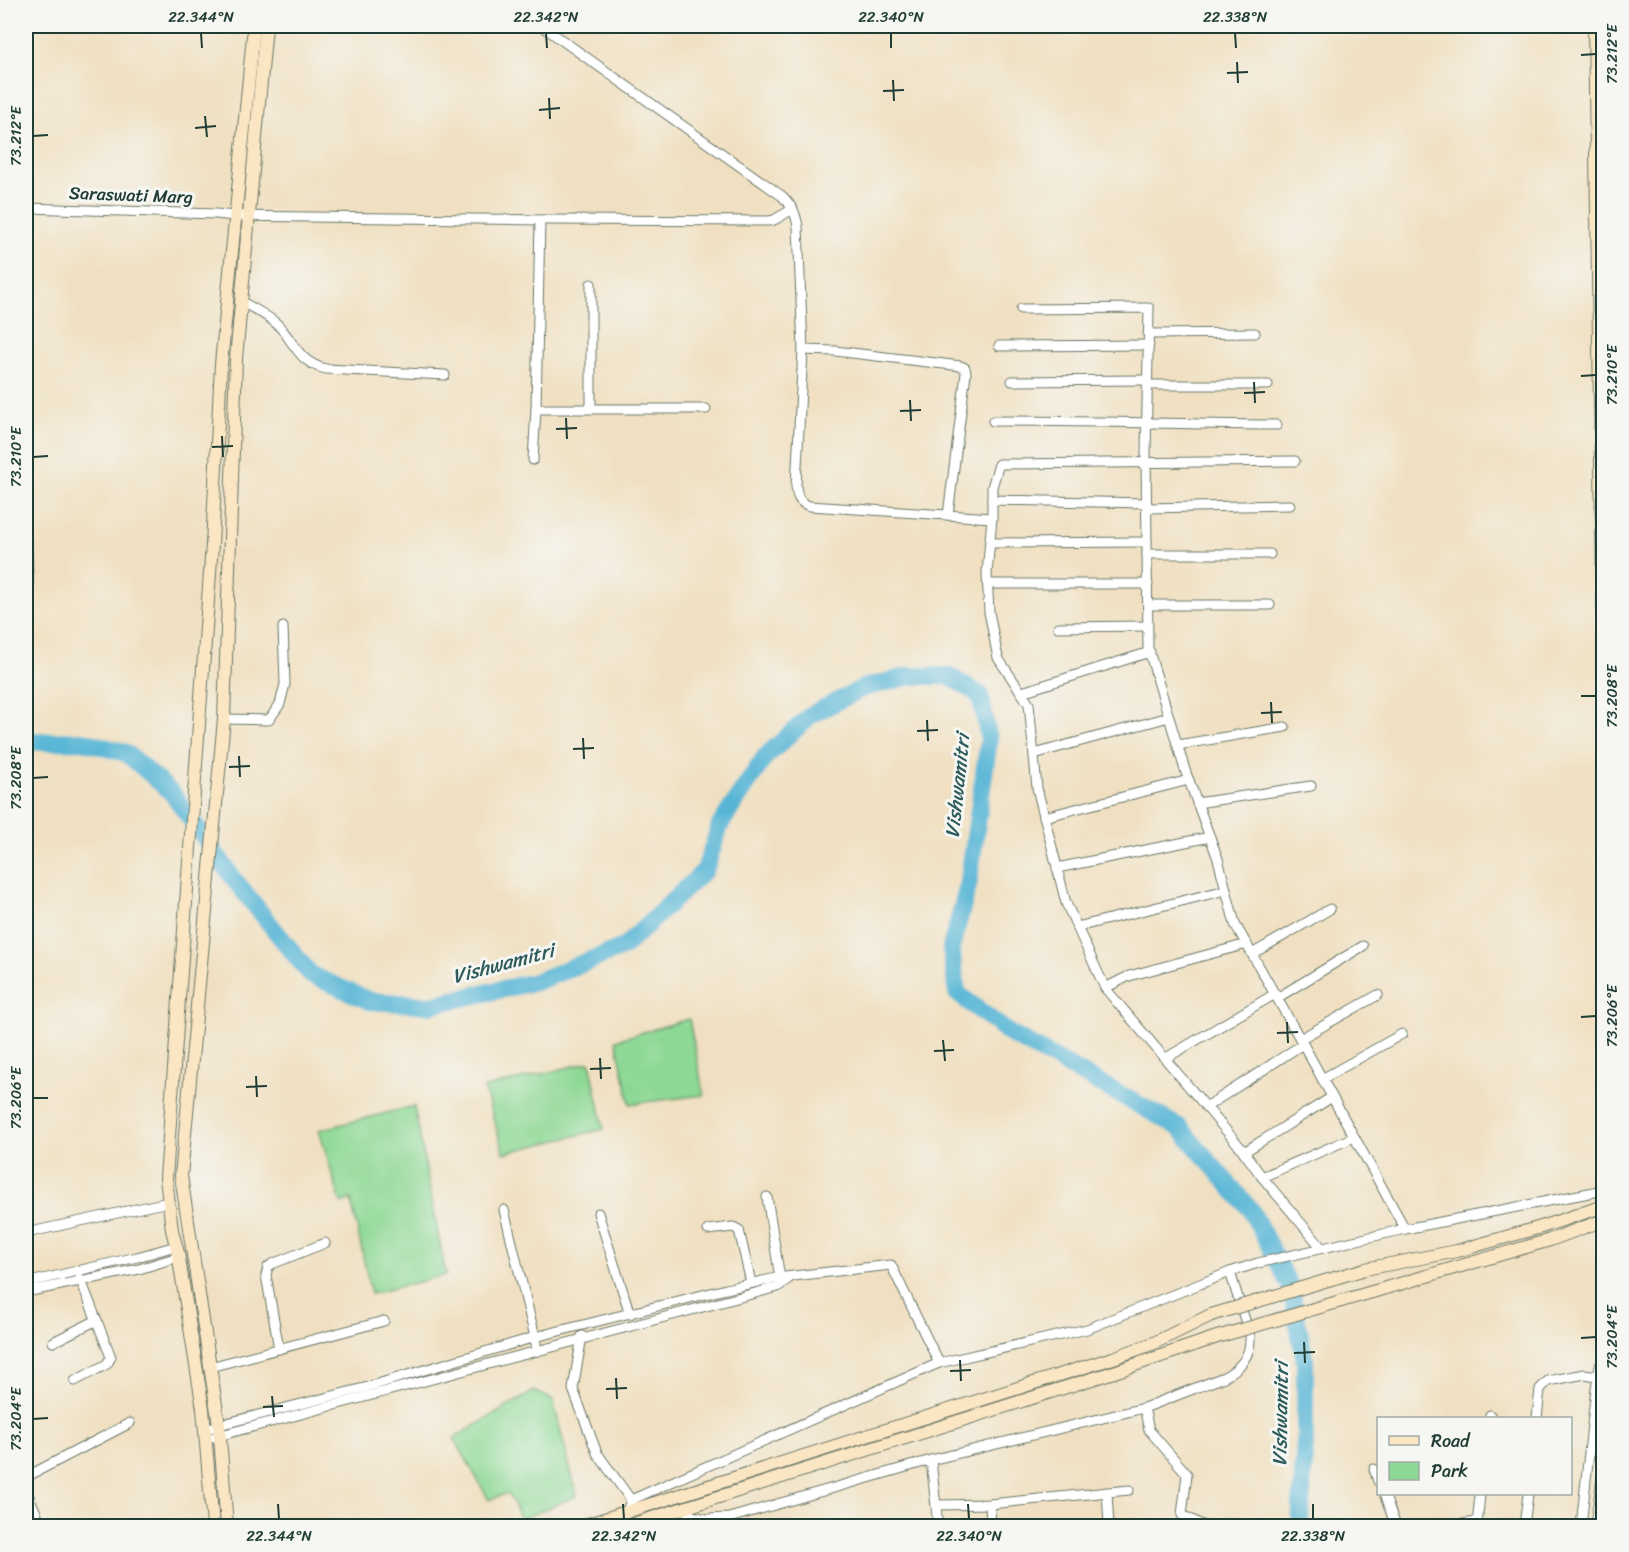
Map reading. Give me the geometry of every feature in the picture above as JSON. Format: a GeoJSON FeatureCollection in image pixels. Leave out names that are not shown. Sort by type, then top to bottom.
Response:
{"type":"FeatureCollection","features":[{"type":"Feature","properties":{"kind":"main road"},"geometry":{"type":"LineString","coordinates":[[213,1527],[205,1435],[178,1254],[172,1230],[166,1178],[212,545],[221,364],[254,26]]}},
{"type":"Feature","properties":{"kind":"main road"},"geometry":{"type":"LineString","coordinates":[[227,1527],[220,1430],[181,1176],[224,719],[236,359],[266,26]]}},
{"type":"Feature","properties":{"kind":"main road"},"geometry":{"type":"LineString","coordinates":[[1594,26],[1600,113],[1604,652]]}},
{"type":"Feature","properties":{"kind":"main road"},"geometry":{"type":"LineString","coordinates":[[180,981],[199,984]]}},
{"type":"Feature","properties":{"kind":"main road"},"geometry":{"type":"LineString","coordinates":[[582,1527],[629,1505],[1113,1358],[1154,1343],[1211,1315],[1365,1269],[1456,1251],[1604,1208]]}},
{"type":"Feature","properties":{"kind":"main road"},"geometry":{"type":"LineString","coordinates":[[627,1527],[1217,1337],[1550,1240],[1604,1221]]}},
{"type":"Feature","properties":{"kind":"main road"},"geometry":{"type":"LineString","coordinates":[[178,1254],[193,1256]]}},
{"type":"Feature","properties":{"kind":"street"},"geometry":{"type":"LineString","coordinates":[[542,26],[782,196],[793,209],[798,227],[803,350],[796,486],[799,500],[804,504],[816,506],[992,518]]}},
{"type":"Feature","properties":{"kind":"street","name":"Saraswati Marg"},"geometry":{"type":"LineString","coordinates":[[26,208],[234,216],[769,221],[793,209]]}},
{"type":"Feature","properties":{"kind":"street"},"geometry":{"type":"LineString","coordinates":[[533,460],[540,220]]}},
{"type":"Feature","properties":{"kind":"street"},"geometry":{"type":"LineString","coordinates":[[591,284],[591,408]]}},
{"type":"Feature","properties":{"kind":"street"},"geometry":{"type":"LineString","coordinates":[[241,301],[279,326],[306,361],[316,367],[445,375]]}},
{"type":"Feature","properties":{"kind":"street"},"geometry":{"type":"LineString","coordinates":[[1022,309],[1149,308],[1147,626],[1150,652],[1189,780],[1218,859],[1235,924],[1404,1229]]}},
{"type":"Feature","properties":{"kind":"street"},"geometry":{"type":"LineString","coordinates":[[1149,334],[1255,333]]}},
{"type":"Feature","properties":{"kind":"street"},"geometry":{"type":"LineString","coordinates":[[999,346],[1149,345]]}},
{"type":"Feature","properties":{"kind":"street"},"geometry":{"type":"LineString","coordinates":[[803,350],[835,351],[965,368],[965,384],[948,515]]}},
{"type":"Feature","properties":{"kind":"street"},"geometry":{"type":"LineString","coordinates":[[1012,381],[1268,385]]}},
{"type":"Feature","properties":{"kind":"street"},"geometry":{"type":"LineString","coordinates":[[536,409],[706,409]]}},
{"type":"Feature","properties":{"kind":"street"},"geometry":{"type":"LineString","coordinates":[[993,421],[1277,425]]}},
{"type":"Feature","properties":{"kind":"street"},"geometry":{"type":"LineString","coordinates":[[1295,461],[999,464],[992,487],[991,543],[987,573],[989,612],[998,658],[1029,704],[1037,788],[1066,903],[1105,988],[1244,1152],[1319,1249]]}},
{"type":"Feature","properties":{"kind":"street"},"geometry":{"type":"LineString","coordinates":[[992,500],[1147,505],[1290,505]]}},
{"type":"Feature","properties":{"kind":"street"},"geometry":{"type":"LineString","coordinates":[[26,542],[29,603]]}},
{"type":"Feature","properties":{"kind":"street"},"geometry":{"type":"LineString","coordinates":[[991,543],[1147,542]]}},
{"type":"Feature","properties":{"kind":"street"},"geometry":{"type":"LineString","coordinates":[[1147,554],[1270,554]]}},
{"type":"Feature","properties":{"kind":"street"},"geometry":{"type":"LineString","coordinates":[[988,584],[1148,584]]}},
{"type":"Feature","properties":{"kind":"street"},"geometry":{"type":"LineString","coordinates":[[1148,605],[1270,605]]}},
{"type":"Feature","properties":{"kind":"street"},"geometry":{"type":"LineString","coordinates":[[1058,627],[1147,626]]}},
{"type":"Feature","properties":{"kind":"street"},"geometry":{"type":"LineString","coordinates":[[224,719],[269,720],[280,704],[285,684],[283,627]]}},
{"type":"Feature","properties":{"kind":"street"},"geometry":{"type":"LineString","coordinates":[[1022,692],[1150,652]]}},
{"type":"Feature","properties":{"kind":"street"},"geometry":{"type":"LineString","coordinates":[[1034,754],[1169,717]]}},
{"type":"Feature","properties":{"kind":"street"},"geometry":{"type":"LineString","coordinates":[[1178,745],[1285,727]]}},
{"type":"Feature","properties":{"kind":"street"},"geometry":{"type":"LineString","coordinates":[[1044,817],[1189,780]]}},
{"type":"Feature","properties":{"kind":"street"},"geometry":{"type":"LineString","coordinates":[[1197,803],[1311,786]]}},
{"type":"Feature","properties":{"kind":"street"},"geometry":{"type":"LineString","coordinates":[[1057,868],[1210,837]]}},
{"type":"Feature","properties":{"kind":"street"},"geometry":{"type":"LineString","coordinates":[[1077,927],[1226,890]]}},
{"type":"Feature","properties":{"kind":"street"},"geometry":{"type":"LineString","coordinates":[[1252,954],[1330,909]]}},
{"type":"Feature","properties":{"kind":"street"},"geometry":{"type":"LineString","coordinates":[[1105,988],[1129,976],[1247,944]]}},
{"type":"Feature","properties":{"kind":"street"},"geometry":{"type":"LineString","coordinates":[[1166,1058],[1363,946]]}},
{"type":"Feature","properties":{"kind":"street"},"geometry":{"type":"LineString","coordinates":[[1206,1107],[1302,1042],[1378,995]]}},
{"type":"Feature","properties":{"kind":"street"},"geometry":{"type":"LineString","coordinates":[[1322,1079],[1402,1034]]}},
{"type":"Feature","properties":{"kind":"street"},"geometry":{"type":"LineString","coordinates":[[1244,1152],[1332,1097]]}},
{"type":"Feature","properties":{"kind":"street"},"geometry":{"type":"LineString","coordinates":[[1262,1177],[1354,1137]]}},
{"type":"Feature","properties":{"kind":"street"},"geometry":{"type":"LineString","coordinates":[[583,1326],[573,1389],[597,1453],[629,1505],[939,1362],[1087,1329],[1258,1263],[1404,1229],[1604,1190]]}},
{"type":"Feature","properties":{"kind":"street"},"geometry":{"type":"LineString","coordinates":[[767,1197],[780,1278]]}},
{"type":"Feature","properties":{"kind":"street"},"geometry":{"type":"LineString","coordinates":[[26,1233],[168,1202]]}},
{"type":"Feature","properties":{"kind":"street"},"geometry":{"type":"LineString","coordinates":[[504,1210],[537,1351]]}},
{"type":"Feature","properties":{"kind":"street"},"geometry":{"type":"LineString","coordinates":[[598,1213],[630,1314]]}},
{"type":"Feature","properties":{"kind":"street"},"geometry":{"type":"LineString","coordinates":[[708,1230],[733,1227],[739,1230],[751,1283]]}},
{"type":"Feature","properties":{"kind":"street"},"geometry":{"type":"LineString","coordinates":[[279,1349],[266,1270],[272,1264],[325,1243]]}},
{"type":"Feature","properties":{"kind":"street"},"geometry":{"type":"LineString","coordinates":[[26,1283],[137,1257],[178,1254]]}},
{"type":"Feature","properties":{"kind":"street"},"geometry":{"type":"LineString","coordinates":[[26,1292],[139,1269],[178,1254]]}},
{"type":"Feature","properties":{"kind":"street"},"geometry":{"type":"LineString","coordinates":[[366,1393],[427,1369],[535,1337],[751,1283],[891,1265],[939,1362]]}},
{"type":"Feature","properties":{"kind":"street"},"geometry":{"type":"LineString","coordinates":[[75,1381],[107,1364],[111,1353],[78,1272]]}},
{"type":"Feature","properties":{"kind":"street"},"geometry":{"type":"LineString","coordinates":[[684,1509],[692,1516],[707,1519],[729,1518],[931,1460],[1144,1408],[1224,1377],[1236,1371],[1244,1361],[1249,1353],[1250,1336],[1230,1272]]}},
{"type":"Feature","properties":{"kind":"street"},"geometry":{"type":"LineString","coordinates":[[205,1435],[366,1393],[430,1380],[778,1287],[791,1277]]}},
{"type":"Feature","properties":{"kind":"street"},"geometry":{"type":"LineString","coordinates":[[53,1342],[97,1320]]}},
{"type":"Feature","properties":{"kind":"street"},"geometry":{"type":"LineString","coordinates":[[210,1367],[384,1321]]}},
{"type":"Feature","properties":{"kind":"street"},"geometry":{"type":"LineString","coordinates":[[1581,1527],[1601,1376],[1600,1366],[1604,1362]]}},
{"type":"Feature","properties":{"kind":"street"},"geometry":{"type":"LineString","coordinates":[[427,1369],[430,1380]]}},
{"type":"Feature","properties":{"kind":"street"},"geometry":{"type":"LineString","coordinates":[[1537,1417],[1540,1389],[1548,1381],[1585,1374],[1601,1376]]}},
{"type":"Feature","properties":{"kind":"street"},"geometry":{"type":"LineString","coordinates":[[1144,1408],[1149,1430],[1187,1474],[1182,1515],[1204,1527]]}},
{"type":"Feature","properties":{"kind":"street"},"geometry":{"type":"LineString","coordinates":[[26,1477],[130,1422]]}},
{"type":"Feature","properties":{"kind":"street"},"geometry":{"type":"LineString","coordinates":[[931,1460],[938,1527]]}},
{"type":"Feature","properties":{"kind":"street"},"geometry":{"type":"LineString","coordinates":[[1595,1527],[1604,1464]]}},
{"type":"Feature","properties":{"kind":"street"},"geometry":{"type":"LineString","coordinates":[[1374,1469],[1377,1477]]}},
{"type":"Feature","properties":{"kind":"street"},"geometry":{"type":"LineString","coordinates":[[26,1490],[40,1526]]}},
{"type":"Feature","properties":{"kind":"street"},"geometry":{"type":"LineString","coordinates":[[937,1505],[990,1504],[1129,1490]]}},
{"type":"Feature","properties":{"kind":"street"},"geometry":{"type":"LineString","coordinates":[[1107,1492],[1109,1527]]}},
{"type":"Feature","properties":{"kind":"street"},"geometry":{"type":"LineString","coordinates":[[1383,1495],[1396,1527]]}},
{"type":"Feature","properties":{"kind":"street"},"geometry":{"type":"LineString","coordinates":[[1448,1527],[1477,1524],[1480,1495]]}},
{"type":"Feature","properties":{"kind":"street"},"geometry":{"type":"LineString","coordinates":[[1524,1527],[1528,1495]]}},
{"type":"Feature","properties":{"kind":"street"},"geometry":{"type":"LineString","coordinates":[[990,1504],[991,1527]]}},
{"type":"Feature","properties":{"kind":"green space"},"geometry":{"type":"Polygon","coordinates":[[[689,1019],[704,1095],[630,1104],[616,1040],[689,1019]]]}},
{"type":"Feature","properties":{"kind":"green space"},"geometry":{"type":"Polygon","coordinates":[[[590,1062],[604,1129],[504,1153],[484,1088],[590,1062]]]}},
{"type":"Feature","properties":{"kind":"green space"},"geometry":{"type":"Polygon","coordinates":[[[414,1106],[446,1275],[371,1294],[351,1199],[341,1203],[319,1130],[414,1106]]]}},
{"type":"Feature","properties":{"kind":"green space"},"geometry":{"type":"Polygon","coordinates":[[[534,1391],[553,1400],[577,1496],[521,1519],[508,1493],[489,1500],[454,1438],[534,1391]]]}},
{"type":"Feature","properties":{"kind":"waterway","name":"Vishwamitri"},"geometry":{"type":"LineString","coordinates":[[26,742],[83,741],[126,753],[172,793],[236,882],[311,975],[370,1001],[430,1005],[535,982],[624,947],[705,870],[720,825],[765,757],[811,715],[863,688],[910,676],[949,676],[980,695],[989,739],[968,886],[951,948],[957,993],[1010,1034],[1179,1127],[1251,1210],[1290,1286],[1305,1361],[1305,1441],[1300,1526]]}}]}
